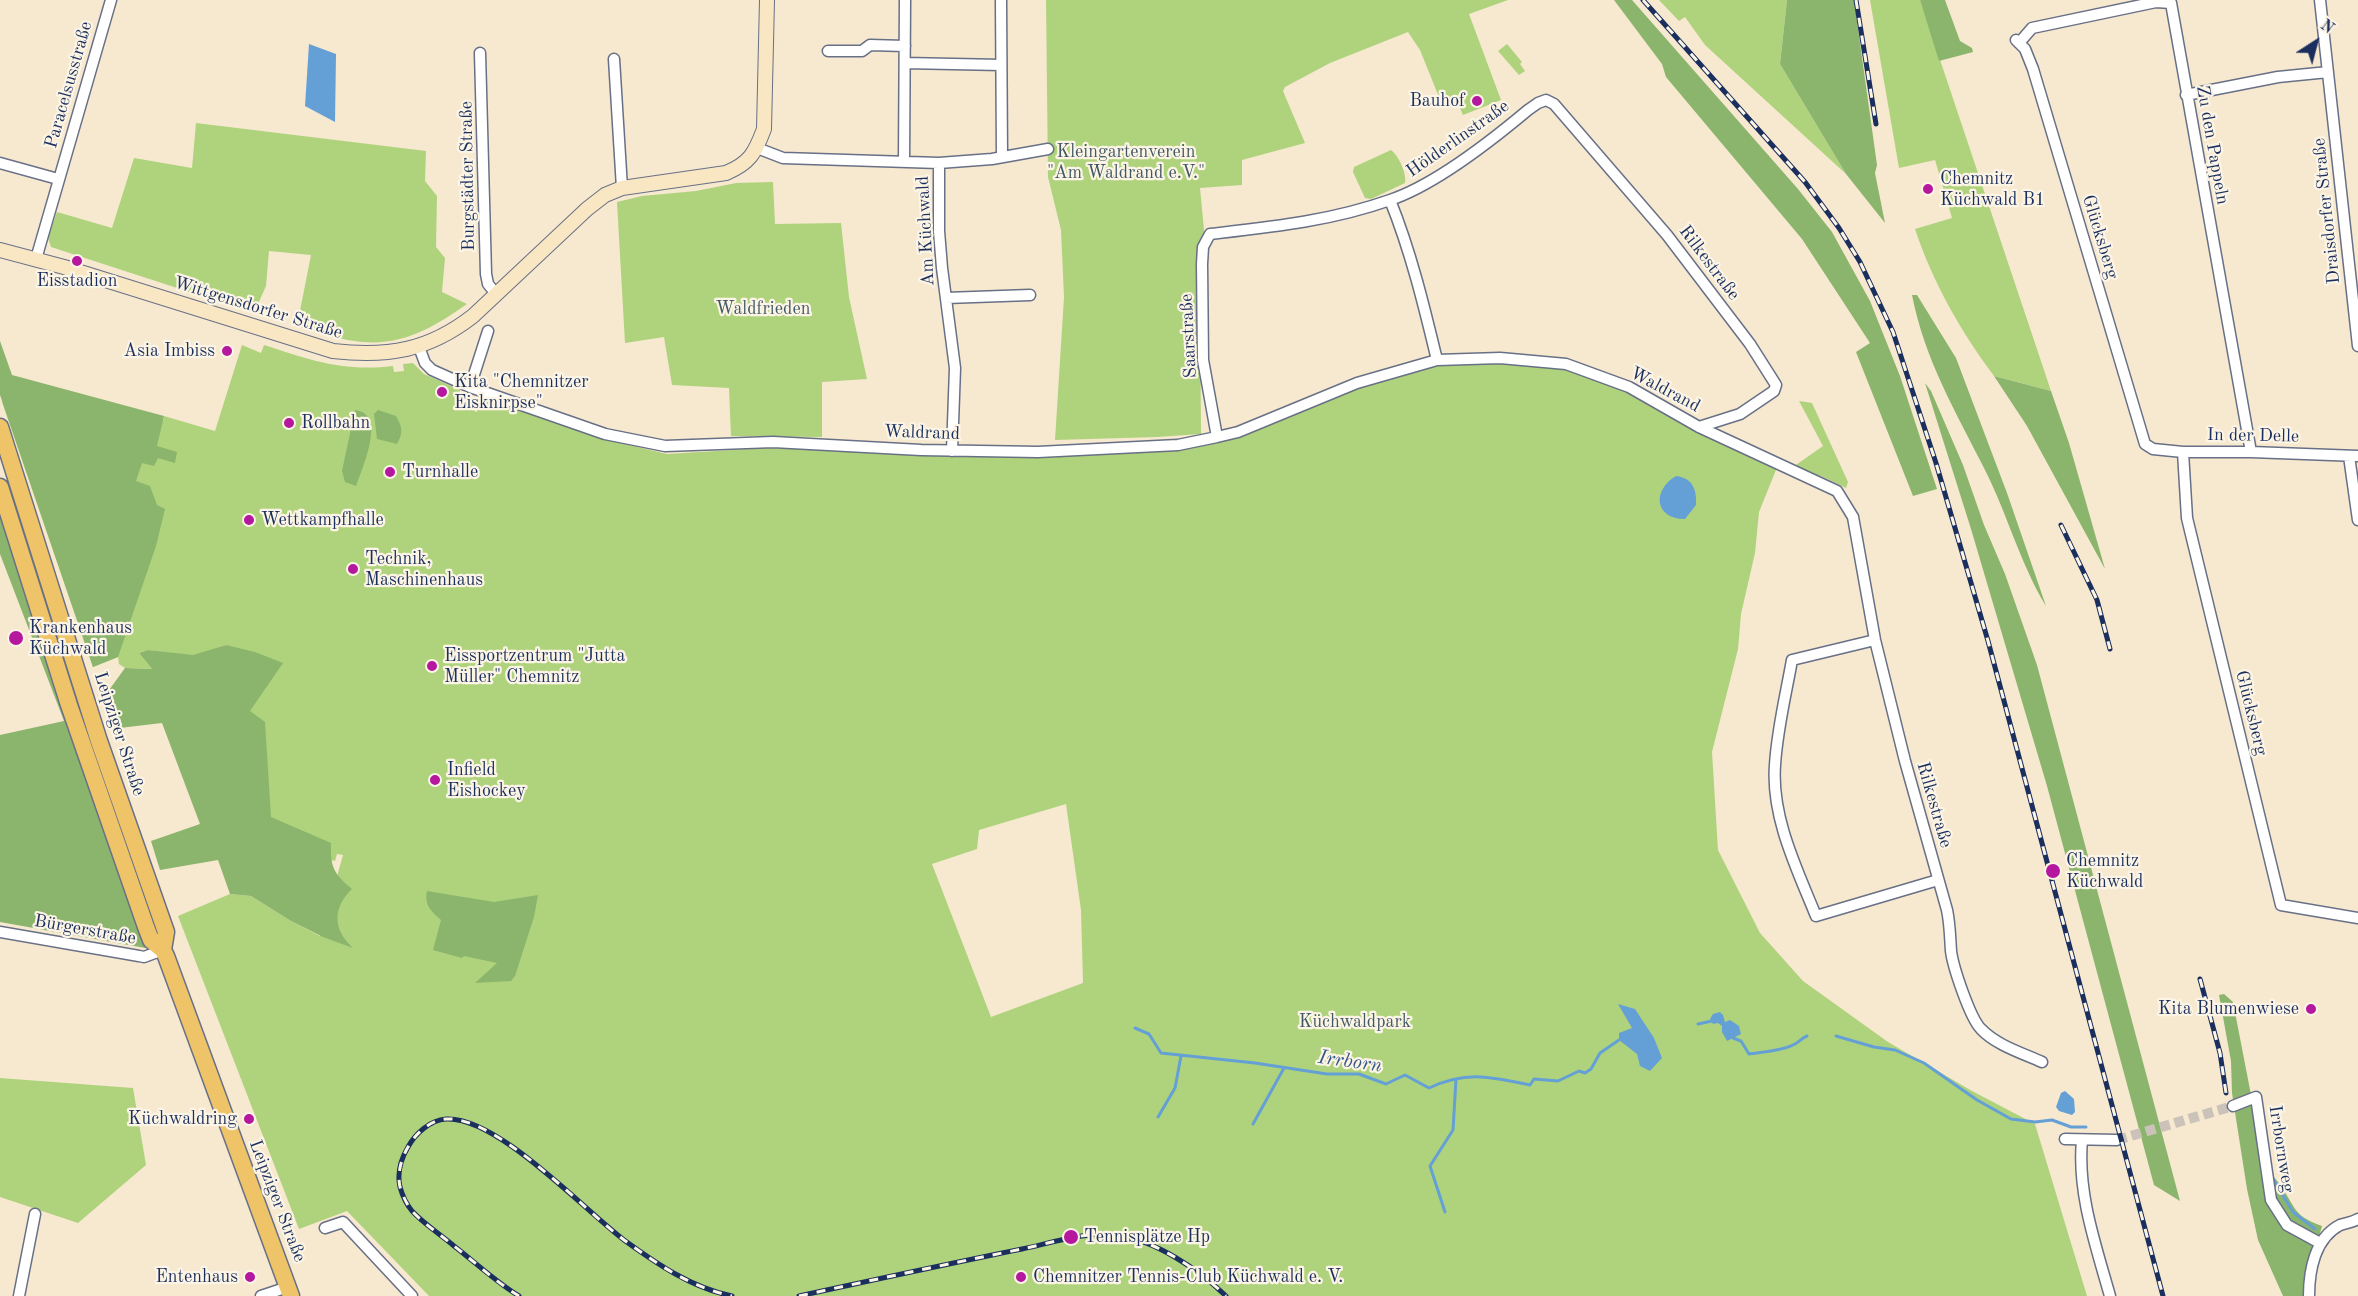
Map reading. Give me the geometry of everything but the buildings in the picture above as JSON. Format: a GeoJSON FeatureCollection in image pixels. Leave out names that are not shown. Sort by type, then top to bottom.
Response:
{"type":"FeatureCollection","features":[{"type":"Feature","properties":{"kind":"main road","name":"Leipziger Straße"},"geometry":{"type":"LineString","coordinates":[[0,427],[99,741],[166,932],[163,950]]}},
{"type":"Feature","properties":{"kind":"main road","name":"Leipziger Straße"},"geometry":{"type":"LineString","coordinates":[[0,487],[111,828],[151,940],[163,950],[290,1292]]}},
{"type":"Feature","properties":{"kind":"street","name":"Paracelsusstraße"},"geometry":{"type":"LineString","coordinates":[[36,259],[111,0]]}},
{"type":"Feature","properties":{"kind":"street"},"geometry":{"type":"LineString","coordinates":[[757,148],[764,129],[767,0]]}},
{"type":"Feature","properties":{"kind":"street","name":"Am Küchwald"},"geometry":{"type":"LineString","coordinates":[[904,0],[904,162]]}},
{"type":"Feature","properties":{"kind":"street"},"geometry":{"type":"LineString","coordinates":[[1001,0],[1002,157]]}},
{"type":"Feature","properties":{"kind":"street","name":"Draisdorfer Straße"},"geometry":{"type":"LineString","coordinates":[[2320,0],[2358,346]]}},
{"type":"Feature","properties":{"kind":"street","name":"Zu den Pappeln"},"geometry":{"type":"LineString","coordinates":[[2018,42],[2032,28],[2156,2],[2171,3],[2251,452]]}},
{"type":"Feature","properties":{"kind":"street","name":"Glücksberg"},"geometry":{"type":"LineString","coordinates":[[2018,42],[2025,49],[2033,69],[2143,440],[2148,447]]}},
{"type":"Feature","properties":{"kind":"street"},"geometry":{"type":"LineString","coordinates":[[828,51],[862,51],[870,45],[905,46]]}},
{"type":"Feature","properties":{"kind":"street","name":"Burgstädter Straße"},"geometry":{"type":"LineString","coordinates":[[480,53],[486,274],[488,284],[497,295]]}},
{"type":"Feature","properties":{"kind":"street"},"geometry":{"type":"LineString","coordinates":[[614,59],[622,188]]}},
{"type":"Feature","properties":{"kind":"street"},"geometry":{"type":"LineString","coordinates":[[905,63],[1001,65]]}},
{"type":"Feature","properties":{"kind":"street"},"geometry":{"type":"LineString","coordinates":[[2186,95],[2278,77],[2328,72]]}},
{"type":"Feature","properties":{"kind":"street","name":"Hölderlinstraße"},"geometry":{"type":"LineString","coordinates":[[1210,234],[1329,218],[1390,200],[1407,193],[1463,159],[1528,110],[1546,100]]}},
{"type":"Feature","properties":{"kind":"street","name":"Rilkestraße"},"geometry":{"type":"LineString","coordinates":[[1546,100],[1554,104],[1644,206],[1745,337],[1776,385],[1774,391],[1740,414],[1700,427]]}},
{"type":"Feature","properties":{"kind":"street","name":"Am Küchwald"},"geometry":{"type":"LineString","coordinates":[[757,148],[783,158],[939,163],[1002,157],[1048,149]]}},
{"type":"Feature","properties":{"kind":"street","name":"Wittgensdorfer Straße"},"geometry":{"type":"LineString","coordinates":[[4,253],[36,259],[333,351],[365,355],[388,353],[419,347],[457,329],[605,195],[622,188],[726,173],[742,166],[757,148]]}},
{"type":"Feature","properties":{"kind":"street"},"geometry":{"type":"LineString","coordinates":[[0,163],[58,179]]}},
{"type":"Feature","properties":{"kind":"street","name":"Am Küchwald"},"geometry":{"type":"LineString","coordinates":[[939,163],[939,231],[955,368],[952,451]]}},
{"type":"Feature","properties":{"kind":"street"},"geometry":{"type":"LineString","coordinates":[[1390,200],[1420,288],[1437,360]]}},
{"type":"Feature","properties":{"kind":"street","name":"Saarstraße"},"geometry":{"type":"LineString","coordinates":[[1210,234],[1203,247],[1202,264],[1203,360],[1217,437]]}},
{"type":"Feature","properties":{"kind":"street","name":"Am Küchwald"},"geometry":{"type":"LineString","coordinates":[[946,298],[1030,295]]}},
{"type":"Feature","properties":{"kind":"street"},"geometry":{"type":"LineString","coordinates":[[470,387],[488,331]]}},
{"type":"Feature","properties":{"kind":"street","name":"Waldrand"},"geometry":{"type":"LineString","coordinates":[[419,347],[425,363],[432,370],[470,387],[604,434],[665,446],[773,442],[952,451],[1038,452],[1178,445],[1238,432],[1357,383],[1437,360],[1500,358],[1566,364],[1629,387],[1700,427],[1837,491],[1853,517]]}},
{"type":"Feature","properties":{"kind":"street","name":"In der Delle"},"geometry":{"type":"LineString","coordinates":[[2148,447],[2183,452],[2354,456]]}},
{"type":"Feature","properties":{"kind":"street","name":"Glücksberg"},"geometry":{"type":"LineString","coordinates":[[2183,452],[2187,518],[2281,905],[2358,918]]}},
{"type":"Feature","properties":{"kind":"street"},"geometry":{"type":"LineString","coordinates":[[2354,456],[2358,520]]}},
{"type":"Feature","properties":{"kind":"street","name":"Rilkestraße"},"geometry":{"type":"LineString","coordinates":[[1853,517],[1875,640],[1951,929],[1951,953],[1972,1017],[1990,1037],[2042,1062]]}},
{"type":"Feature","properties":{"kind":"street"},"geometry":{"type":"LineString","coordinates":[[1875,640],[1791,660],[1775,766],[1783,830],[1816,916],[1938,880]]}},
{"type":"Feature","properties":{"kind":"street","name":"Bürgerstraße"},"geometry":{"type":"LineString","coordinates":[[0,932],[144,957],[163,950]]}},
{"type":"Feature","properties":{"kind":"street","name":"Irrbornweg"},"geometry":{"type":"LineString","coordinates":[[2232,1106],[2256,1097],[2271,1200],[2287,1225],[2320,1243]]}},
{"type":"Feature","properties":{"kind":"street"},"geometry":{"type":"LineString","coordinates":[[2065,1139],[2117,1140]]}},
{"type":"Feature","properties":{"kind":"street"},"geometry":{"type":"LineString","coordinates":[[2082,1140],[2086,1205],[2110,1296]]}},
{"type":"Feature","properties":{"kind":"street"},"geometry":{"type":"LineString","coordinates":[[19,1296],[35,1214]]}},
{"type":"Feature","properties":{"kind":"street"},"geometry":{"type":"LineString","coordinates":[[2309,1296],[2309,1281],[2320,1243],[2341,1225],[2358,1220]]}},
{"type":"Feature","properties":{"kind":"street"},"geometry":{"type":"LineString","coordinates":[[325,1228],[343,1222],[412,1296]]}},
{"type":"Feature","properties":{"kind":"street"},"geometry":{"type":"LineString","coordinates":[[261,1296],[290,1292]]}},
{"type":"Feature","properties":{"kind":"green space","name":"Kleingartenverein \"Am Waldrand e.V.\""},"geometry":{"type":"Polygon","coordinates":[[[1046,0],[1508,0],[1469,14],[1501,100],[1463,115],[1457,101],[1443,107],[1420,50],[1408,32],[1330,63],[1285,87],[1283,91],[1305,143],[1242,160],[1242,185],[1200,188],[1204,230],[1200,296],[1201,434],[1055,440],[1064,297],[1061,230],[1048,177],[1046,0]]]}},
{"type":"Feature","properties":{"kind":"green space"},"geometry":{"type":"Polygon","coordinates":[[[1614,0],[1632,0],[1798,189],[1832,232],[1870,301],[1900,376],[1937,489],[1913,496],[1856,352],[1870,343],[1802,239],[1666,77],[1662,64],[1614,0]]]}},
{"type":"Feature","properties":{"kind":"green space"},"geometry":{"type":"Polygon","coordinates":[[[1659,0],[1787,0],[1780,64],[1846,174],[1705,45],[1685,17],[1679,21],[1659,0]]]}},
{"type":"Feature","properties":{"kind":"green space"},"geometry":{"type":"Polygon","coordinates":[[[1787,0],[1854,0],[1877,165],[1875,173],[1885,223],[1846,174],[1780,64],[1787,0]]]}},
{"type":"Feature","properties":{"kind":"green space"},"geometry":{"type":"Polygon","coordinates":[[[1870,0],[1920,0],[2051,391],[1994,376],[1959,324],[1930,268],[1915,229],[1952,218],[1935,160],[1899,168],[1870,0]]]}},
{"type":"Feature","properties":{"kind":"green space"},"geometry":{"type":"Polygon","coordinates":[[[1920,0],[1945,0],[1960,41],[1972,48],[1973,52],[1939,61],[1920,0]]]}},
{"type":"Feature","properties":{"kind":"green space"},"geometry":{"type":"Polygon","coordinates":[[[1507,44],[1522,62],[1520,64],[1525,71],[1519,75],[1498,51],[1507,44]]]}},
{"type":"Feature","properties":{"kind":"green space"},"geometry":{"type":"Polygon","coordinates":[[[196,123],[426,151],[425,181],[437,196],[436,247],[445,258],[442,292],[467,304],[428,328],[401,339],[386,342],[355,341],[297,326],[311,255],[269,251],[266,286],[254,313],[51,247],[48,238],[57,212],[112,228],[134,158],[192,168],[196,123]]]}},
{"type":"Feature","properties":{"kind":"green space"},"geometry":{"type":"Polygon","coordinates":[[[1391,150],[1402,165],[1405,183],[1371,199],[1365,198],[1353,172],[1354,167],[1391,150]]]}},
{"type":"Feature","properties":{"kind":"green space","name":"Waldfrieden"},"geometry":{"type":"Polygon","coordinates":[[[773,182],[775,224],[841,223],[849,297],[867,379],[822,382],[822,437],[731,436],[729,388],[672,385],[664,337],[625,343],[617,202],[642,196],[696,191],[736,183],[773,182]]]}},
{"type":"Feature","properties":{"kind":"green space"},"geometry":{"type":"Polygon","coordinates":[[[1912,295],[1917,295],[1956,358],[2007,493],[2046,606],[2029,573],[1994,489],[1933,364],[1912,295]]]}},
{"type":"Feature","properties":{"kind":"green space"},"geometry":{"type":"Polygon","coordinates":[[[0,341],[12,375],[164,416],[157,446],[177,452],[175,463],[158,458],[154,466],[142,463],[136,481],[150,486],[157,505],[165,509],[156,546],[118,657],[93,667],[0,395],[0,341]]]}},
{"type":"Feature","properties":{"kind":"green space","name":"Küchwaldpark"},"geometry":{"type":"Polygon","coordinates":[[[242,345],[261,353],[264,345],[312,360],[342,366],[393,366],[394,372],[404,371],[403,364],[413,363],[424,374],[460,390],[456,403],[477,412],[482,397],[603,439],[667,454],[766,448],[1037,455],[1177,450],[1236,436],[1322,398],[1434,363],[1497,361],[1566,368],[1629,390],[1778,465],[1759,512],[1755,553],[1741,614],[1738,649],[1712,752],[1718,850],[1760,933],[1803,981],[1888,1042],[1972,1091],[2035,1124],[2087,1296],[429,1296],[347,1211],[299,1229],[178,916],[230,894],[251,896],[320,936],[343,855],[337,854],[335,861],[331,860],[258,830],[226,645],[193,656],[148,650],[139,653],[152,669],[125,668],[119,664],[118,657],[93,667],[2,402],[19,377],[163,421],[164,416],[215,431],[242,345]],[[1066,804],[979,830],[977,849],[932,864],[991,1017],[1083,983],[1081,910],[1066,804]]]}},
{"type":"Feature","properties":{"kind":"green space"},"geometry":{"type":"Polygon","coordinates":[[[1994,376],[2051,391],[2069,443],[2105,569],[2027,426],[1994,376]]]}},
{"type":"Feature","properties":{"kind":"green space"},"geometry":{"type":"Polygon","coordinates":[[[1925,383],[1931,391],[1963,465],[2037,665],[2180,1201],[2154,1185],[2047,786],[1925,383]]]}},
{"type":"Feature","properties":{"kind":"green space"},"geometry":{"type":"Polygon","coordinates":[[[1799,401],[1812,403],[1848,482],[1846,488],[1821,476],[1816,477],[1793,467],[1823,446],[1799,401]]]}},
{"type":"Feature","properties":{"kind":"green space"},"geometry":{"type":"Polygon","coordinates":[[[355,410],[364,413],[371,427],[369,448],[356,486],[345,482],[342,471],[355,410]]]}},
{"type":"Feature","properties":{"kind":"green space"},"geometry":{"type":"Polygon","coordinates":[[[378,410],[396,416],[401,430],[397,444],[377,439],[374,414],[378,410]]]}},
{"type":"Feature","properties":{"kind":"green space"},"geometry":{"type":"Polygon","coordinates":[[[0,516],[151,949],[0,922],[0,735],[64,721],[0,554],[0,516]]]}},
{"type":"Feature","properties":{"kind":"green space"},"geometry":{"type":"Polygon","coordinates":[[[226,645],[255,652],[283,663],[250,711],[265,722],[271,817],[331,843],[334,869],[352,889],[341,904],[337,919],[342,934],[353,948],[323,937],[291,921],[251,896],[230,894],[218,860],[160,870],[151,841],[200,824],[162,723],[111,729],[104,697],[125,668],[152,669],[139,653],[148,650],[193,655],[226,645]]]}},
{"type":"Feature","properties":{"kind":"green space"},"geometry":{"type":"Polygon","coordinates":[[[427,891],[494,902],[538,895],[534,917],[515,976],[511,981],[475,983],[497,963],[464,956],[462,958],[433,950],[441,920],[429,907],[427,891]]]}},
{"type":"Feature","properties":{"kind":"green space"},"geometry":{"type":"Polygon","coordinates":[[[2224,994],[2233,1002],[2265,1167],[2301,1216],[2322,1226],[2319,1237],[2325,1244],[2314,1281],[2314,1296],[2283,1296],[2258,1240],[2247,1189],[2232,1093],[2231,1061],[2219,995],[2224,994]]]}},
{"type":"Feature","properties":{"kind":"green space"},"geometry":{"type":"Polygon","coordinates":[[[0,1078],[133,1088],[146,1165],[78,1223],[0,1197],[0,1078]]]}},
{"type":"Feature","properties":{"kind":"water"},"geometry":{"type":"Polygon","coordinates":[[[309,44],[336,54],[335,122],[305,106],[309,44]]]}},
{"type":"Feature","properties":{"kind":"water"},"geometry":{"type":"Polygon","coordinates":[[[1676,476],[1690,482],[1696,494],[1696,505],[1685,519],[1667,514],[1660,503],[1663,489],[1676,476]]]}},
{"type":"Feature","properties":{"kind":"water"},"geometry":{"type":"Polygon","coordinates":[[[1618,1004],[1635,1009],[1654,1038],[1662,1058],[1650,1071],[1640,1066],[1637,1054],[1619,1040],[1619,1033],[1632,1028],[1618,1004]]]}},
{"type":"Feature","properties":{"kind":"water"},"geometry":{"type":"Polygon","coordinates":[[[1720,1012],[1725,1022],[1730,1020],[1739,1026],[1741,1034],[1727,1041],[1722,1032],[1722,1026],[1718,1023],[1713,1024],[1710,1019],[1713,1014],[1720,1012]]]}},
{"type":"Feature","properties":{"kind":"water"},"geometry":{"type":"Polygon","coordinates":[[[2065,1091],[2074,1099],[2075,1112],[2072,1115],[2059,1111],[2056,1107],[2061,1093],[2065,1091]]]}},
{"type":"Feature","properties":{"kind":"waterway"},"geometry":{"type":"LineString","coordinates":[[1698,1024],[1712,1021]]}},
{"type":"Feature","properties":{"kind":"waterway","name":"Irrborn"},"geometry":{"type":"LineString","coordinates":[[1135,1028],[1149,1034],[1161,1053],[1255,1063],[1327,1074],[1359,1074],[1386,1084],[1405,1075],[1429,1088],[1443,1082],[1467,1077],[1491,1078],[1530,1085],[1534,1079],[1558,1081],[1579,1071],[1585,1073],[1591,1069],[1600,1053],[1619,1040]]}},
{"type":"Feature","properties":{"kind":"waterway","name":"Irrborn"},"geometry":{"type":"LineString","coordinates":[[1733,1038],[1741,1041],[1749,1054],[1785,1048],[1807,1036]]}},
{"type":"Feature","properties":{"kind":"waterway"},"geometry":{"type":"LineString","coordinates":[[1836,1036],[1874,1047],[1895,1050],[1924,1063],[1977,1100],[2011,1119],[2035,1122],[2052,1120],[2071,1127],[2086,1127]]}},
{"type":"Feature","properties":{"kind":"waterway"},"geometry":{"type":"LineString","coordinates":[[1158,1117],[1175,1088],[1181,1056]]}},
{"type":"Feature","properties":{"kind":"waterway"},"geometry":{"type":"LineString","coordinates":[[1253,1124],[1284,1068]]}},
{"type":"Feature","properties":{"kind":"waterway"},"geometry":{"type":"LineString","coordinates":[[1445,1212],[1430,1166],[1453,1130],[1456,1079]]}},
{"type":"Feature","properties":{"kind":"waterway"},"geometry":{"type":"LineString","coordinates":[[2272,1177],[2293,1212],[2315,1229]]}},
{"type":"Feature","properties":{"kind":"tunnel"},"geometry":{"type":"LineString","coordinates":[[2117,1140],[2233,1106]]}},
{"type":"Feature","properties":{"kind":"railway"},"geometry":{"type":"LineString","coordinates":[[1643,0],[1805,182],[1839,228],[1860,262],[1893,332],[1936,463],[1988,641],[2163,1296]]}},
{"type":"Feature","properties":{"kind":"railway"},"geometry":{"type":"LineString","coordinates":[[1856,0],[1876,124]]}},
{"type":"Feature","properties":{"kind":"railway"},"geometry":{"type":"LineString","coordinates":[[2061,525],[2097,600],[2110,649]]}},
{"type":"Feature","properties":{"kind":"railway"},"geometry":{"type":"LineString","coordinates":[[2200,979],[2220,1053],[2226,1093]]}},
{"type":"Feature","properties":{"kind":"railway"},"geometry":{"type":"LineString","coordinates":[[519,1296],[494,1279],[422,1220],[412,1211],[405,1199],[399,1177],[403,1156],[415,1137],[434,1122],[446,1119],[467,1122],[490,1132],[539,1167],[607,1226],[649,1258],[689,1281],[732,1296]]}},
{"type":"Feature","properties":{"kind":"railway"},"geometry":{"type":"LineString","coordinates":[[799,1296],[1069,1238],[1105,1234],[1131,1238],[1161,1249],[1189,1266],[1226,1296]]}},
{"type":"Feature","properties":{"kind":"place","name":"Bauhof"},"geometry":{"type":"Point","coordinates":[1477,101]}},
{"type":"Feature","properties":{"kind":"place","name":"Chemnitz Küchwald B1"},"geometry":{"type":"Point","coordinates":[1928,189]}},
{"type":"Feature","properties":{"kind":"place","name":"Eisstadion"},"geometry":{"type":"Point","coordinates":[77,261]}},
{"type":"Feature","properties":{"kind":"place","name":"Asia Imbiss"},"geometry":{"type":"Point","coordinates":[227,351]}},
{"type":"Feature","properties":{"kind":"place","name":"Kita \"Chemnitzer Eisknirpse\""},"geometry":{"type":"Point","coordinates":[442,392]}},
{"type":"Feature","properties":{"kind":"place","name":"Rollbahn"},"geometry":{"type":"Point","coordinates":[289,423]}},
{"type":"Feature","properties":{"kind":"place","name":"Turnhalle"},"geometry":{"type":"Point","coordinates":[390,472]}},
{"type":"Feature","properties":{"kind":"place","name":"Wettkampfhalle"},"geometry":{"type":"Point","coordinates":[249,520]}},
{"type":"Feature","properties":{"kind":"place","name":"Technik, Maschinenhaus"},"geometry":{"type":"Point","coordinates":[353,569]}},
{"type":"Feature","properties":{"kind":"place","name":"Krankenhaus Küchwald"},"geometry":{"type":"Point","coordinates":[16,638]}},
{"type":"Feature","properties":{"kind":"place","name":"Eissportzentrum \"Jutta Müller\" Chemnitz"},"geometry":{"type":"Point","coordinates":[432,666]}},
{"type":"Feature","properties":{"kind":"place","name":"Infield Eishockey"},"geometry":{"type":"Point","coordinates":[435,780]}},
{"type":"Feature","properties":{"kind":"place","name":"Chemnitz Küchwald"},"geometry":{"type":"Point","coordinates":[2053,871]}},
{"type":"Feature","properties":{"kind":"place","name":"Kita Blumenwiese"},"geometry":{"type":"Point","coordinates":[2311,1009]}},
{"type":"Feature","properties":{"kind":"place","name":"Küchwaldring"},"geometry":{"type":"Point","coordinates":[249,1119]}},
{"type":"Feature","properties":{"kind":"place","name":"Tennisplätze Hp"},"geometry":{"type":"Point","coordinates":[1071,1237]}},
{"type":"Feature","properties":{"kind":"place","name":"Entenhaus"},"geometry":{"type":"Point","coordinates":[250,1277]}},
{"type":"Feature","properties":{"kind":"place","name":"Chemnitzer Tennis-Club Küchwald e. V."},"geometry":{"type":"Point","coordinates":[1021,1277]}}]}
